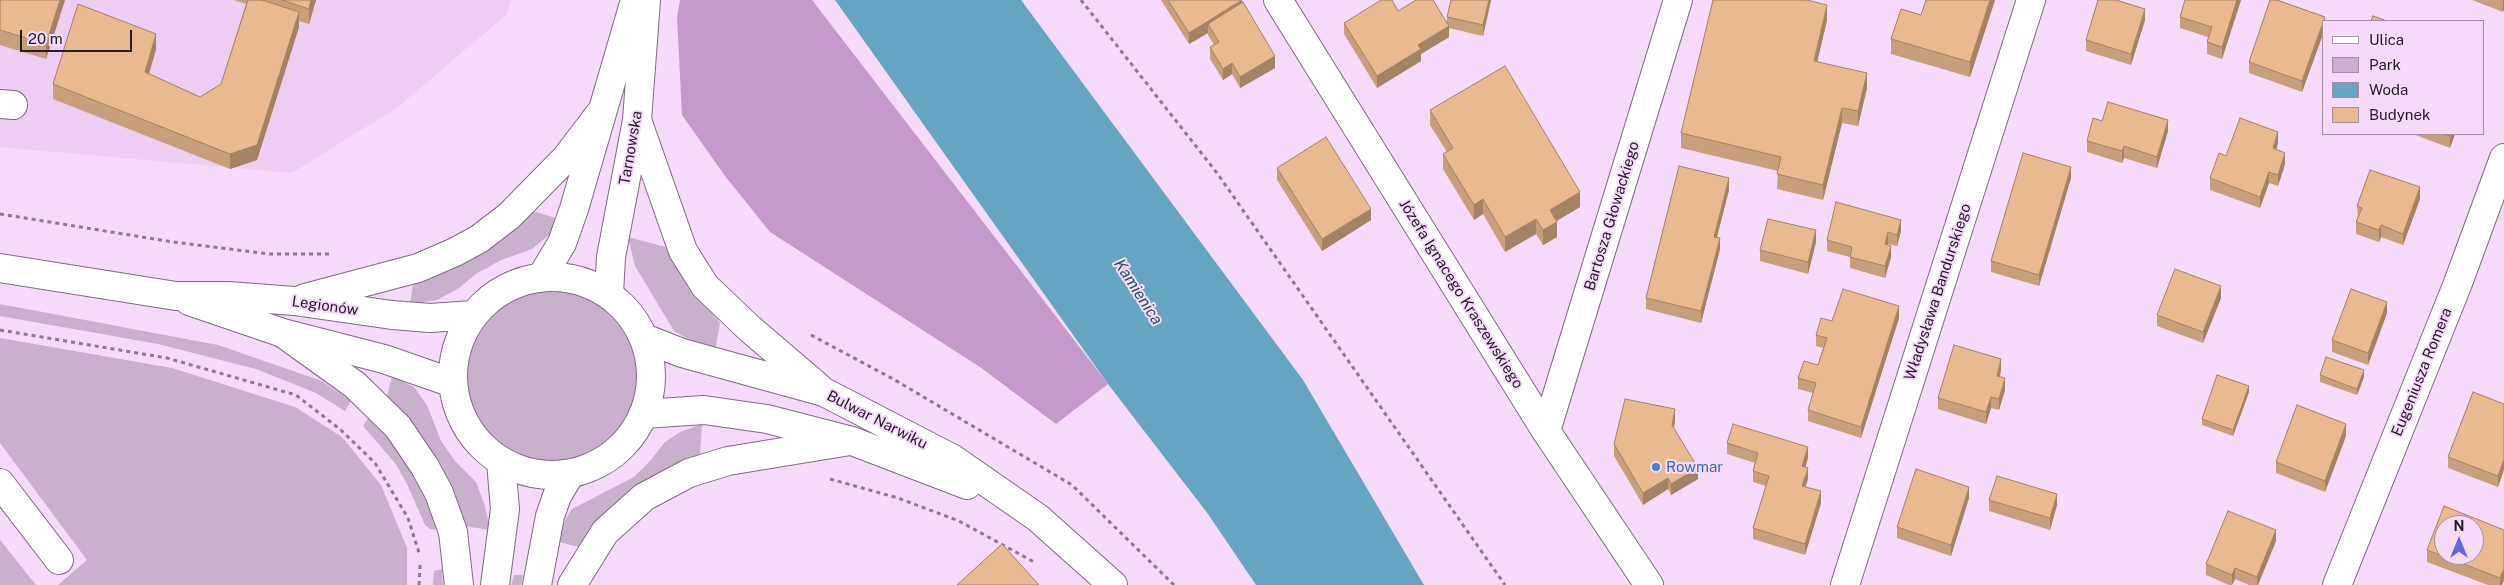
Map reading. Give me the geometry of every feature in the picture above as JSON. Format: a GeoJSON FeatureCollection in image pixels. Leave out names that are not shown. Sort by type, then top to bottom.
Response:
{"type":"FeatureCollection","features":[{"type":"Feature","properties":{"kind":"main road"},"geometry":{"type":"LineString","coordinates":[[540,278],[562,243],[590,158],[601,112],[635,0]]}},
{"type":"Feature","properties":{"kind":"main road","name":"Tarnowska"},"geometry":{"type":"LineString","coordinates":[[609,294],[610,257],[638,120],[646,0]]}},
{"type":"Feature","properties":{"kind":"main road","name":"Józefa Ignacego Kraszewskiego"},"geometry":{"type":"LineString","coordinates":[[1278,0],[1546,431],[1649,585]]}},
{"type":"Feature","properties":{"kind":"main road","name":"Bartosza Głowackiego"},"geometry":{"type":"LineString","coordinates":[[1546,431],[1678,0]]}},
{"type":"Feature","properties":{"kind":"main road","name":"Władysława Bandurskiego"},"geometry":{"type":"LineString","coordinates":[[1845,585],[2031,0]]}},
{"type":"Feature","properties":{"kind":"main road"},"geometry":{"type":"LineString","coordinates":[[294,301],[418,268],[479,239],[509,216],[566,158],[601,112]]}},
{"type":"Feature","properties":{"kind":"main road"},"geometry":{"type":"LineString","coordinates":[[638,120],[683,251],[705,286],[749,328],[824,392]]}},
{"type":"Feature","properties":{"kind":"main road","name":"Eugeniusza Romera"},"geometry":{"type":"LineString","coordinates":[[2337,585],[2458,283],[2504,158]]}},
{"type":"Feature","properties":{"kind":"main road","name":"Legionów"},"geometry":{"type":"LineString","coordinates":[[0,268],[176,296],[228,296],[294,301],[392,315],[430,318],[473,315]]}},
{"type":"Feature","properties":{"kind":"main road"},"geometry":{"type":"LineString","coordinates":[[540,278],[572,279],[588,283],[609,294],[629,314],[644,338],[651,367],[650,397],[639,425],[620,450],[593,468],[570,474],[546,476],[522,471],[501,462],[478,444],[462,420],[450,382],[460,338],[473,315],[492,297],[515,284],[540,278]]}},
{"type":"Feature","properties":{"kind":"main road","name":"Legionów"},"geometry":{"type":"LineString","coordinates":[[176,296],[222,314],[283,333],[384,359],[450,382]]}},
{"type":"Feature","properties":{"kind":"main road"},"geometry":{"type":"LineString","coordinates":[[283,333],[355,385],[398,427],[425,467],[439,493],[452,532],[459,585]]}},
{"type":"Feature","properties":{"kind":"main road","name":"Bulwar Narwiku"},"geometry":{"type":"LineString","coordinates":[[644,338],[682,353],[824,392],[953,459],[1038,518],[1113,585]]}},
{"type":"Feature","properties":{"kind":"main road","name":"Bulwar Narwiku"},"geometry":{"type":"LineString","coordinates":[[643,414],[704,410],[810,429],[852,441],[949,477],[1038,518]]}},
{"type":"Feature","properties":{"kind":"main road"},"geometry":{"type":"LineString","coordinates":[[572,585],[580,568],[605,532],[644,497],[689,472],[728,461],[852,441]]}},
{"type":"Feature","properties":{"kind":"main road"},"geometry":{"type":"LineString","coordinates":[[495,585],[505,509],[501,462]]}},
{"type":"Feature","properties":{"kind":"main road"},"geometry":{"type":"LineString","coordinates":[[537,585],[550,516],[557,496],[570,474]]}},
{"type":"Feature","properties":{"kind":"main road"},"geometry":{"type":"LineString","coordinates":[[0,483],[60,560]]}},
{"type":"Feature","properties":{"kind":"path"},"geometry":{"type":"LineString","coordinates":[[1081,0],[1217,174],[1505,585]]}},
{"type":"Feature","properties":{"kind":"path"},"geometry":{"type":"LineString","coordinates":[[0,214],[173,242],[270,254],[338,254]]}},
{"type":"Feature","properties":{"kind":"path"},"geometry":{"type":"LineString","coordinates":[[0,330],[167,358],[296,395],[341,430],[375,463],[408,518],[421,560],[419,585]]}},
{"type":"Feature","properties":{"kind":"path"},"geometry":{"type":"LineString","coordinates":[[822,477],[898,498],[959,522],[1038,564]]}},
{"type":"Feature","properties":{"kind":"shaded area"},"geometry":{"type":"Polygon","coordinates":[[[0,0],[511,0],[507,14],[398,107],[292,173],[0,147],[0,0]]]}},
{"type":"Feature","properties":{"kind":"shaded area"},"geometry":{"type":"Polygon","coordinates":[[[680,0],[812,0],[1108,384],[1056,424],[980,367],[770,232],[725,176],[682,115],[677,17],[680,0]]]}},
{"type":"Feature","properties":{"kind":"green space"},"geometry":{"type":"Polygon","coordinates":[[[533,211],[559,219],[550,234],[532,249],[501,260],[437,300],[410,304],[413,284],[459,266],[494,246],[517,229],[533,211]]]}},
{"type":"Feature","properties":{"kind":"green space"},"geometry":{"type":"Polygon","coordinates":[[[628,237],[666,247],[687,280],[720,323],[715,351],[707,350],[674,331],[635,266],[628,237]]]}},
{"type":"Feature","properties":{"kind":"green space"},"geometry":{"type":"Polygon","coordinates":[[[544,291],[560,291],[593,301],[613,316],[628,336],[636,360],[638,377],[636,394],[628,418],[613,438],[593,453],[577,459],[560,463],[544,463],[511,453],[486,432],[476,418],[470,402],[466,385],[466,369],[476,336],[497,311],[511,301],[527,295],[544,291]]]}},
{"type":"Feature","properties":{"kind":"green space"},"geometry":{"type":"Polygon","coordinates":[[[0,304],[218,345],[322,381],[351,401],[345,411],[316,393],[256,369],[158,344],[0,316],[0,304]]]}},
{"type":"Feature","properties":{"kind":"green space"},"geometry":{"type":"Polygon","coordinates":[[[0,338],[172,368],[295,407],[342,437],[381,485],[407,548],[407,585],[58,585],[87,560],[0,443],[0,338]]]}},
{"type":"Feature","properties":{"kind":"green space"},"geometry":{"type":"Polygon","coordinates":[[[392,376],[414,387],[427,405],[441,441],[455,461],[476,482],[485,506],[490,530],[464,526],[446,479],[430,449],[411,422],[387,397],[392,376]]]}},
{"type":"Feature","properties":{"kind":"green space"},"geometry":{"type":"Polygon","coordinates":[[[369,417],[385,431],[410,463],[431,502],[439,530],[430,529],[425,525],[407,484],[395,463],[363,426],[369,417]]]}},
{"type":"Feature","properties":{"kind":"green space"},"geometry":{"type":"Polygon","coordinates":[[[702,424],[700,455],[658,475],[580,547],[559,542],[565,520],[572,509],[634,477],[665,442],[680,432],[702,424]]]}},
{"type":"Feature","properties":{"kind":"green space"},"geometry":{"type":"Polygon","coordinates":[[[0,540],[36,585],[0,585],[0,540]]]}},
{"type":"Feature","properties":{"kind":"green space"},"geometry":{"type":"Polygon","coordinates":[[[442,569],[443,585],[433,585],[434,571],[442,569]]]}},
{"type":"Feature","properties":{"kind":"green space"},"geometry":{"type":"Polygon","coordinates":[[[514,575],[523,575],[521,585],[511,585],[514,575]]]}},
{"type":"Feature","properties":{"kind":"water","name":"Kamienica"},"geometry":{"type":"Polygon","coordinates":[[[835,0],[1021,0],[1303,380],[1424,585],[1256,585],[1208,514],[1108,384],[835,0]]]}},
{"type":"Feature","properties":{"kind":"building"},"geometry":{"type":"Polygon","coordinates":[[[0,0],[60,0],[46,44],[0,30],[0,0]]]}},
{"type":"Feature","properties":{"kind":"building"},"geometry":{"type":"Polygon","coordinates":[[[248,0],[262,0],[299,12],[257,145],[230,154],[53,84],[78,4],[156,34],[145,72],[200,97],[221,84],[248,0]]]}},
{"type":"Feature","properties":{"kind":"building"},"geometry":{"type":"Polygon","coordinates":[[[282,0],[311,0],[309,9],[282,0]]]}},
{"type":"Feature","properties":{"kind":"building"},"geometry":{"type":"Polygon","coordinates":[[[1168,0],[1242,0],[1189,33],[1168,0]]]}},
{"type":"Feature","properties":{"kind":"building"},"geometry":{"type":"Polygon","coordinates":[[[1381,0],[1392,0],[1398,11],[1416,0],[1433,0],[1449,26],[1418,45],[1421,49],[1377,76],[1344,23],[1381,0]]]}},
{"type":"Feature","properties":{"kind":"building"},"geometry":{"type":"Polygon","coordinates":[[[1451,0],[1489,0],[1483,25],[1447,17],[1451,0]]]}},
{"type":"Feature","properties":{"kind":"building"},"geometry":{"type":"Polygon","coordinates":[[[1713,0],[1807,0],[1827,5],[1814,61],[1867,73],[1858,111],[1842,108],[1823,185],[1777,174],[1781,157],[1681,133],[1713,0]]]}},
{"type":"Feature","properties":{"kind":"building"},"geometry":{"type":"Polygon","coordinates":[[[1926,0],[1990,0],[1970,62],[1891,39],[1901,9],[1921,15],[1926,0]]]}},
{"type":"Feature","properties":{"kind":"building"},"geometry":{"type":"Polygon","coordinates":[[[2098,0],[2116,0],[2145,9],[2131,54],[2086,40],[2098,0]]]}},
{"type":"Feature","properties":{"kind":"building"},"geometry":{"type":"Polygon","coordinates":[[[2185,0],[2237,0],[2222,47],[2207,42],[2212,27],[2180,17],[2185,0]]]}},
{"type":"Feature","properties":{"kind":"building"},"geometry":{"type":"Polygon","coordinates":[[[2270,0],[2277,0],[2325,17],[2322,20],[2322,25],[2302,81],[2249,62],[2270,0]]]}},
{"type":"Feature","properties":{"kind":"building"},"geometry":{"type":"Polygon","coordinates":[[[1243,2],[1275,56],[1240,77],[1232,63],[1223,69],[1210,47],[1219,42],[1208,24],[1243,2]]]}},
{"type":"Feature","properties":{"kind":"building"},"geometry":{"type":"Polygon","coordinates":[[[2373,16],[2384,20],[2371,20],[2373,16]]]}},
{"type":"Feature","properties":{"kind":"building"},"geometry":{"type":"Polygon","coordinates":[[[1505,66],[1580,192],[1550,210],[1557,222],[1543,230],[1536,219],[1505,237],[1483,199],[1474,205],[1443,154],[1453,148],[1430,110],[1505,66]]]}},
{"type":"Feature","properties":{"kind":"building"},"geometry":{"type":"Polygon","coordinates":[[[2108,102],[2168,120],[2157,157],[2124,146],[2122,151],[2087,141],[2093,118],[2102,121],[2108,102]]]}},
{"type":"Feature","properties":{"kind":"building"},"geometry":{"type":"Polygon","coordinates":[[[2240,118],[2278,132],[2273,148],[2285,153],[2278,175],[2269,172],[2260,197],[2210,178],[2219,153],[2226,156],[2240,118]]]}},
{"type":"Feature","properties":{"kind":"building"},"geometry":{"type":"Polygon","coordinates":[[[1326,137],[1371,209],[1322,239],[1277,168],[1326,137]]]}},
{"type":"Feature","properties":{"kind":"building"},"geometry":{"type":"Polygon","coordinates":[[[2023,153],[2071,167],[2039,275],[1991,261],[2023,153]]]}},
{"type":"Feature","properties":{"kind":"building"},"geometry":{"type":"Polygon","coordinates":[[[1679,166],[1729,178],[1714,237],[1720,238],[1701,311],[1646,298],[1679,166]]]}},
{"type":"Feature","properties":{"kind":"building"},"geometry":{"type":"Polygon","coordinates":[[[2370,170],[2420,187],[2403,234],[2381,225],[2379,230],[2356,222],[2362,208],[2357,206],[2370,170]]]}},
{"type":"Feature","properties":{"kind":"building"},"geometry":{"type":"Polygon","coordinates":[[[1836,202],[1901,220],[1897,235],[1888,232],[1885,244],[1891,246],[1885,266],[1850,257],[1852,247],[1827,240],[1836,202]]]}},
{"type":"Feature","properties":{"kind":"building"},"geometry":{"type":"Polygon","coordinates":[[[1768,219],[1816,230],[1808,262],[1760,250],[1768,219]]]}},
{"type":"Feature","properties":{"kind":"building"},"geometry":{"type":"Polygon","coordinates":[[[2175,269],[2221,286],[2203,332],[2157,315],[2175,269]]]}},
{"type":"Feature","properties":{"kind":"building"},"geometry":{"type":"Polygon","coordinates":[[[1843,289],[1899,306],[1861,427],[1808,410],[1816,383],[1798,378],[1804,361],[1818,365],[1827,338],[1816,335],[1821,318],[1832,321],[1843,289]]]}},
{"type":"Feature","properties":{"kind":"building"},"geometry":{"type":"Polygon","coordinates":[[[2351,289],[2387,302],[2368,353],[2332,340],[2351,289]]]}},
{"type":"Feature","properties":{"kind":"building"},"geometry":{"type":"Polygon","coordinates":[[[1954,345],[2001,359],[1997,376],[2005,378],[1999,399],[1991,397],[1986,412],[1938,398],[1954,345]]]}},
{"type":"Feature","properties":{"kind":"building"},"geometry":{"type":"Polygon","coordinates":[[[2326,357],[2364,370],[2357,389],[2320,375],[2326,357]]]}},
{"type":"Feature","properties":{"kind":"building"},"geometry":{"type":"Polygon","coordinates":[[[2217,375],[2249,386],[2233,430],[2202,419],[2217,375]]]}},
{"type":"Feature","properties":{"kind":"building"},"geometry":{"type":"Polygon","coordinates":[[[2473,392],[2504,404],[2504,459],[2498,476],[2448,457],[2473,392]]]}},
{"type":"Feature","properties":{"kind":"building","name":"Rowmar"},"geometry":{"type":"Polygon","coordinates":[[[1625,399],[1675,409],[1672,425],[1698,468],[1671,484],[1668,478],[1643,493],[1614,444],[1625,399]]]}},
{"type":"Feature","properties":{"kind":"building"},"geometry":{"type":"Polygon","coordinates":[[[2297,405],[2346,424],[2325,481],[2276,462],[2297,405]]]}},
{"type":"Feature","properties":{"kind":"building"},"geometry":{"type":"Polygon","coordinates":[[[1733,424],[1808,447],[1802,466],[1808,468],[1802,486],[1821,491],[1805,544],[1753,528],[1769,476],[1753,471],[1758,453],[1727,443],[1733,424]]]}},
{"type":"Feature","properties":{"kind":"building"},"geometry":{"type":"Polygon","coordinates":[[[1916,469],[1969,487],[1951,545],[1897,527],[1916,469]]]}},
{"type":"Feature","properties":{"kind":"building"},"geometry":{"type":"Polygon","coordinates":[[[1997,476],[2057,494],[2050,518],[1989,500],[1997,476]]]}},
{"type":"Feature","properties":{"kind":"building"},"geometry":{"type":"Polygon","coordinates":[[[2444,506],[2466,515],[2441,515],[2444,506]]]}},
{"type":"Feature","properties":{"kind":"building"},"geometry":{"type":"Polygon","coordinates":[[[2228,511],[2276,530],[2257,577],[2235,568],[2232,575],[2206,564],[2228,511]]]}},
{"type":"Feature","properties":{"kind":"building"},"geometry":{"type":"Polygon","coordinates":[[[2484,522],[2504,530],[2504,569],[2500,578],[2466,565],[2484,565],[2484,522]]]}},
{"type":"Feature","properties":{"kind":"building"},"geometry":{"type":"Polygon","coordinates":[[[2434,532],[2434,553],[2427,550],[2434,532]]]}},
{"type":"Feature","properties":{"kind":"building"},"geometry":{"type":"Polygon","coordinates":[[[1002,544],[1039,585],[957,585],[1002,544]]]}},
{"type":"Feature","properties":{"kind":"place","name":"Rowmar"},"geometry":{"type":"Point","coordinates":[1656,467]}}]}
